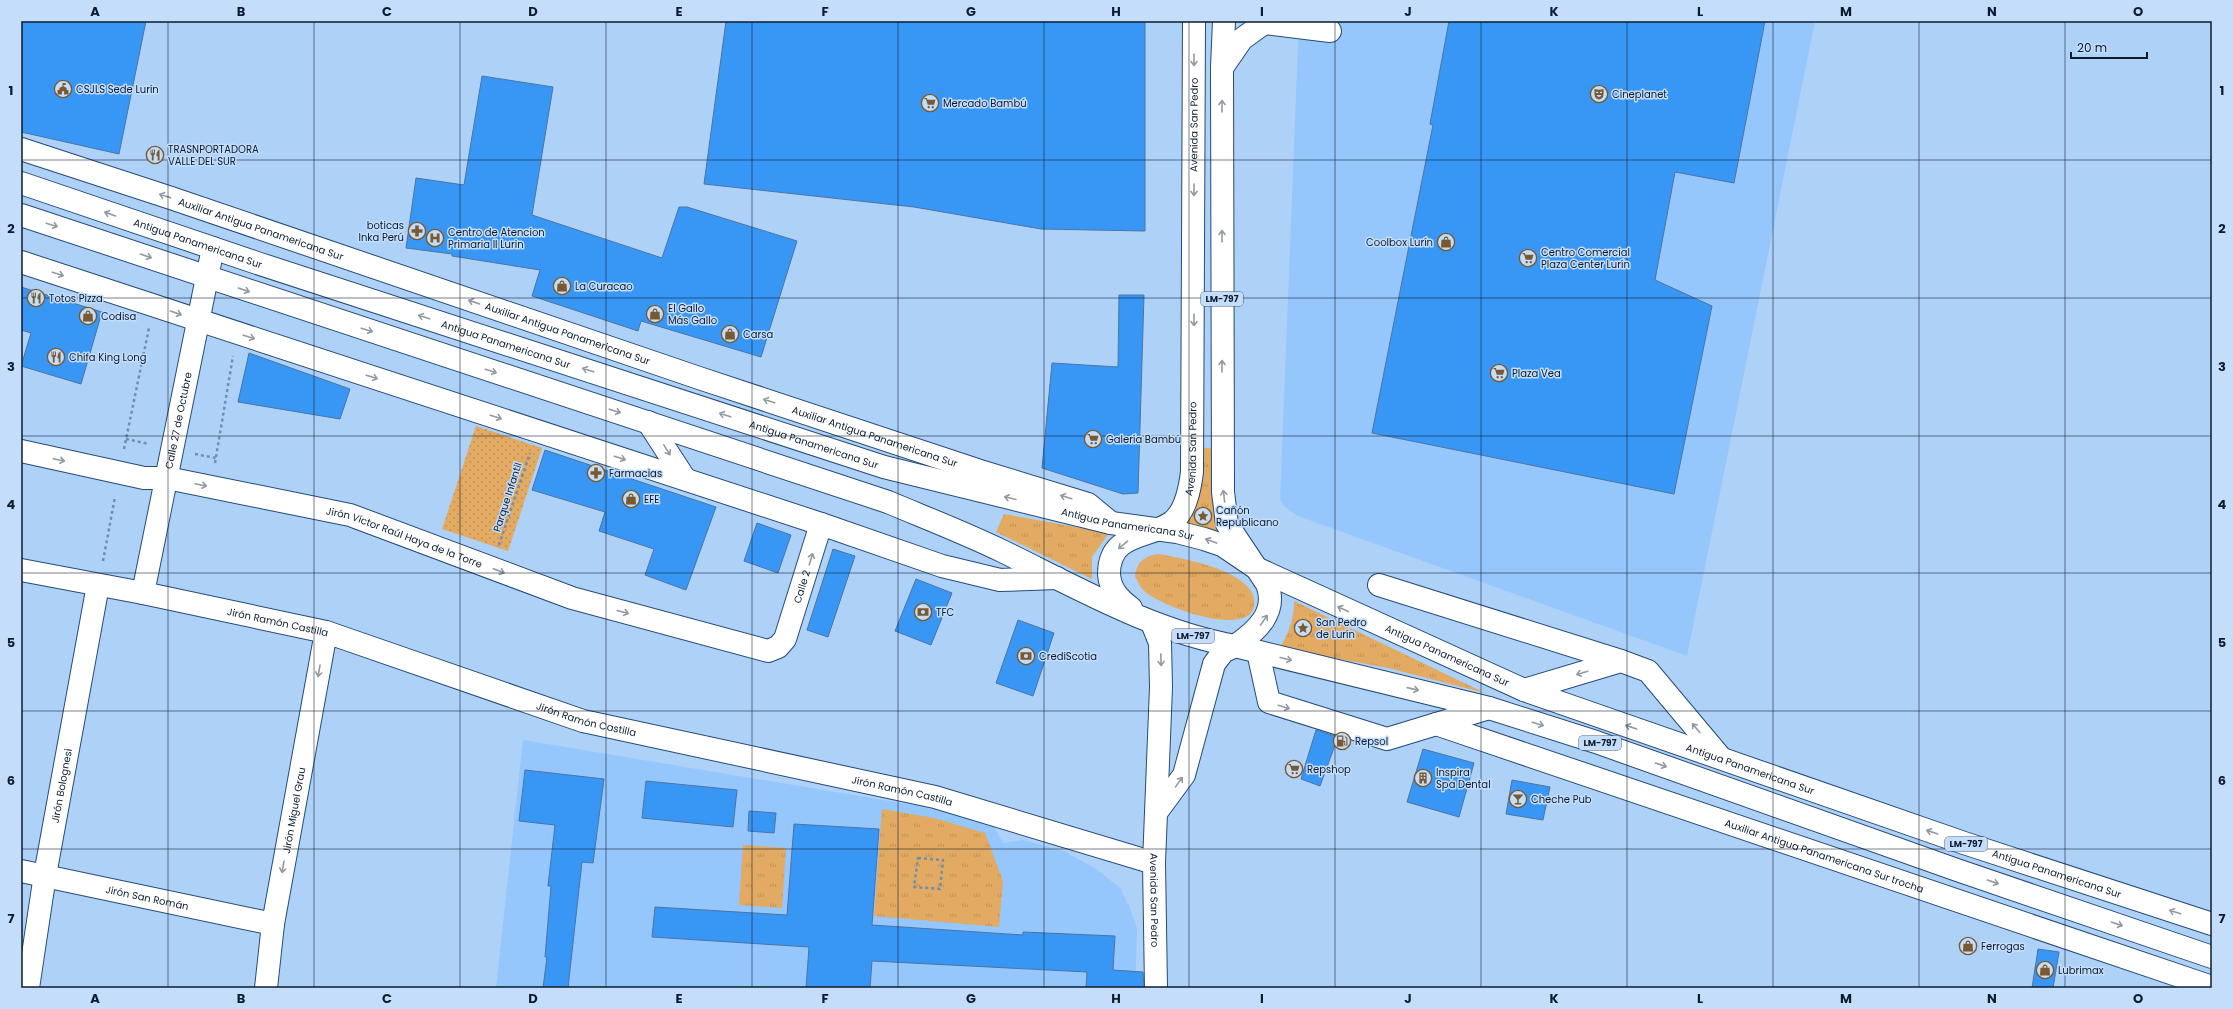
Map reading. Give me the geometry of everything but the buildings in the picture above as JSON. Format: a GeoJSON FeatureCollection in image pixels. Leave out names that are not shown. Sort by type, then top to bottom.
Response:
{"type":"FeatureCollection","features":[{"type":"Feature","properties":{"kind":"street","name":"Avenida San Pedro"},"geometry":{"type":"LineString","coordinates":[[1156,988],[1154,863],[1161,687],[1160,643],[1152,623],[1118,598],[1110,578],[1109,566],[1112,556],[1118,547],[1141,533],[1158,530],[1173,521],[1180,511],[1190,486],[1192,472],[1194,21]]}},
{"type":"Feature","properties":{"kind":"street","name":"LM-797"},"geometry":{"type":"LineString","coordinates":[[1224,21],[1222,68],[1223,492],[1227,524],[1256,568],[1270,593],[1269,610],[1258,627],[1235,646]]}},
{"type":"Feature","properties":{"kind":"street"},"geometry":{"type":"LineString","coordinates":[[1222,68],[1242,39],[1262,22],[1330,31]]}},
{"type":"Feature","properties":{"kind":"street","name":"Auxiliar Antigua Panamericana Sur"},"geometry":{"type":"LineString","coordinates":[[21,149],[163,195],[736,390],[980,471],[1081,501],[1088,504],[1111,523]]}},
{"type":"Feature","properties":{"kind":"street","name":"Antigua Panamericana Sur"},"geometry":{"type":"LineString","coordinates":[[21,183],[213,248],[884,467],[1111,523],[1204,539],[1222,545],[1256,568],[1524,690],[1964,843],[2212,924]]}},
{"type":"Feature","properties":{"kind":"street"},"geometry":{"type":"LineString","coordinates":[[21,215],[888,502],[951,527],[1152,623]]}},
{"type":"Feature","properties":{"kind":"street","name":"Calle 27 de Octubre"},"geometry":{"type":"LineString","coordinates":[[143,593],[213,248]]}},
{"type":"Feature","properties":{"kind":"street"},"geometry":{"type":"LineString","coordinates":[[21,262],[685,479],[942,566],[1000,580],[1057,578]]}},
{"type":"Feature","properties":{"kind":"street"},"geometry":{"type":"LineString","coordinates":[[648,422],[685,479]]}},
{"type":"Feature","properties":{"kind":"street","name":"Jirón Víctor Raúl Haya de la Torre"},"geometry":{"type":"LineString","coordinates":[[21,451],[144,478],[166,478],[350,515],[579,600],[768,651],[778,647]]}},
{"type":"Feature","properties":{"kind":"street","name":"Calle 2"},"geometry":{"type":"LineString","coordinates":[[778,647],[785,639],[821,524]]}},
{"type":"Feature","properties":{"kind":"street","name":"Jirón Ramón Castilla"},"geometry":{"type":"LineString","coordinates":[[21,570],[143,593],[326,632],[583,721],[935,798],[1154,863]]}},
{"type":"Feature","properties":{"kind":"street","name":"Jirón Bolognesi"},"geometry":{"type":"LineString","coordinates":[[28,988],[45,875],[98,585]]}},
{"type":"Feature","properties":{"kind":"street"},"geometry":{"type":"LineString","coordinates":[[1379,585],[1621,661],[1648,671],[1721,758]]}},
{"type":"Feature","properties":{"kind":"street","name":"LM-797"},"geometry":{"type":"LineString","coordinates":[[1152,623],[1199,638],[1489,708],[1596,742],[1957,870],[2212,957]]}},
{"type":"Feature","properties":{"kind":"street","name":"Jirón Miguel Grau"},"geometry":{"type":"LineString","coordinates":[[266,988],[273,924],[326,632]]}},
{"type":"Feature","properties":{"kind":"street"},"geometry":{"type":"LineString","coordinates":[[1156,814],[1184,775],[1214,664],[1223,652],[1235,646]]}},
{"type":"Feature","properties":{"kind":"street"},"geometry":{"type":"LineString","coordinates":[[1258,652],[1269,702],[1387,739],[1489,708]]}},
{"type":"Feature","properties":{"kind":"street"},"geometry":{"type":"LineString","coordinates":[[1524,690],[1621,661]]}},
{"type":"Feature","properties":{"kind":"street","name":"Auxiliar Antigua Panamericana Sur trocha"},"geometry":{"type":"LineString","coordinates":[[1436,724],[2212,987]]}},
{"type":"Feature","properties":{"kind":"street"},"geometry":{"type":"LineString","coordinates":[[1957,870],[1964,843]]}},
{"type":"Feature","properties":{"kind":"street","name":"Jirón San Román"},"geometry":{"type":"LineString","coordinates":[[21,871],[273,924]]}},
{"type":"Feature","properties":{"kind":"path"},"geometry":{"type":"LineString","coordinates":[[98,585],[153,305]]}},
{"type":"Feature","properties":{"kind":"path"},"geometry":{"type":"LineString","coordinates":[[211,487],[237,333]]}},
{"type":"Feature","properties":{"kind":"path","name":"Parque Infantil"},"geometry":{"type":"LineString","coordinates":[[491,568],[536,431]]}},
{"type":"Feature","properties":{"kind":"path"},"geometry":{"type":"LineString","coordinates":[[918,858],[943,860],[940,889],[914,887],[918,858]]}},
{"type":"Feature","properties":{"kind":"shaded area","name":"Centro Comercial Plaza Center Lurín"},"geometry":{"type":"Polygon","coordinates":[[[1299,21],[1815,21],[1687,656],[1298,516],[1285,507],[1280,500],[1299,21]]]}},
{"type":"Feature","properties":{"kind":"shaded area"},"geometry":{"type":"Polygon","coordinates":[[[523,740],[919,806],[993,825],[1003,843],[1023,840],[1063,851],[1095,868],[1120,888],[1130,908],[1137,929],[1135,988],[496,988],[523,740]]]}},
{"type":"Feature","properties":{"kind":"green space"},"geometry":{"type":"Polygon","coordinates":[[[476,426],[542,448],[508,551],[442,529],[476,426]]]}},
{"type":"Feature","properties":{"kind":"green space"},"geometry":{"type":"Polygon","coordinates":[[[1200,447],[1215,449],[1213,513],[1223,532],[1180,524],[1200,447]]]}},
{"type":"Feature","properties":{"kind":"green space"},"geometry":{"type":"Polygon","coordinates":[[[1004,514],[1109,533],[1092,557],[1092,579],[996,532],[1004,514]]]}},
{"type":"Feature","properties":{"kind":"green space"},"geometry":{"type":"Polygon","coordinates":[[[1158,554],[1213,567],[1240,580],[1249,588],[1254,598],[1252,611],[1250,614],[1241,619],[1227,620],[1211,618],[1178,609],[1150,595],[1142,589],[1135,576],[1142,560],[1149,556],[1158,554]]]}},
{"type":"Feature","properties":{"kind":"green space"},"geometry":{"type":"Polygon","coordinates":[[[1294,601],[1485,693],[1388,668],[1280,648],[1290,625],[1294,601]]]}},
{"type":"Feature","properties":{"kind":"green space"},"geometry":{"type":"Polygon","coordinates":[[[882,809],[934,818],[985,833],[1003,881],[999,927],[874,916],[882,809]]]}},
{"type":"Feature","properties":{"kind":"green space"},"geometry":{"type":"Polygon","coordinates":[[[743,845],[786,848],[782,908],[739,905],[743,845]]]}},
{"type":"Feature","properties":{"kind":"place","name":"CSJLS Sede Lurín"},"geometry":{"type":"Point","coordinates":[63,89]}},
{"type":"Feature","properties":{"kind":"place","name":"Cineplanet"},"geometry":{"type":"Point","coordinates":[1599,94]}},
{"type":"Feature","properties":{"kind":"place","name":"Mercado Bambú"},"geometry":{"type":"Point","coordinates":[930,103]}},
{"type":"Feature","properties":{"kind":"place","name":"TRASNPORTADORA VALLE DEL SUR"},"geometry":{"type":"Point","coordinates":[155,155]}},
{"type":"Feature","properties":{"kind":"place","name":"boticas Inka Perú"},"geometry":{"type":"Point","coordinates":[417,231]}},
{"type":"Feature","properties":{"kind":"place","name":"Centro de Atencion Primaria II Lurin"},"geometry":{"type":"Point","coordinates":[435,238]}},
{"type":"Feature","properties":{"kind":"place","name":"Coolbox Lurín"},"geometry":{"type":"Point","coordinates":[1446,242]}},
{"type":"Feature","properties":{"kind":"place","name":"Centro Comercial Plaza Center Lurín"},"geometry":{"type":"Point","coordinates":[1528,258]}},
{"type":"Feature","properties":{"kind":"place","name":"La Curacao"},"geometry":{"type":"Point","coordinates":[562,286]}},
{"type":"Feature","properties":{"kind":"place","name":"Totos Pizza"},"geometry":{"type":"Point","coordinates":[36,298]}},
{"type":"Feature","properties":{"kind":"place","name":"El Gallo Más Gallo"},"geometry":{"type":"Point","coordinates":[655,314]}},
{"type":"Feature","properties":{"kind":"place","name":"Codisa"},"geometry":{"type":"Point","coordinates":[88,316]}},
{"type":"Feature","properties":{"kind":"place","name":"Carsa"},"geometry":{"type":"Point","coordinates":[730,334]}},
{"type":"Feature","properties":{"kind":"place","name":"Chifa King Long"},"geometry":{"type":"Point","coordinates":[56,357]}},
{"type":"Feature","properties":{"kind":"place","name":"Plaza Vea"},"geometry":{"type":"Point","coordinates":[1499,373]}},
{"type":"Feature","properties":{"kind":"place","name":"Galería Bambú"},"geometry":{"type":"Point","coordinates":[1093,439]}},
{"type":"Feature","properties":{"kind":"place","name":"Farmacias"},"geometry":{"type":"Point","coordinates":[596,473]}},
{"type":"Feature","properties":{"kind":"place","name":"EFE"},"geometry":{"type":"Point","coordinates":[631,499]}},
{"type":"Feature","properties":{"kind":"place","name":"Cañón Republicano"},"geometry":{"type":"Point","coordinates":[1203,516]}},
{"type":"Feature","properties":{"kind":"place","name":"TFC"},"geometry":{"type":"Point","coordinates":[923,612]}},
{"type":"Feature","properties":{"kind":"place","name":"San Pedro de Lurín"},"geometry":{"type":"Point","coordinates":[1303,628]}},
{"type":"Feature","properties":{"kind":"place","name":"CrediScotia"},"geometry":{"type":"Point","coordinates":[1026,656]}},
{"type":"Feature","properties":{"kind":"place","name":"Repsol"},"geometry":{"type":"Point","coordinates":[1342,741]}},
{"type":"Feature","properties":{"kind":"place","name":"Repshop"},"geometry":{"type":"Point","coordinates":[1294,769]}},
{"type":"Feature","properties":{"kind":"place","name":"Inspira Spa Dental"},"geometry":{"type":"Point","coordinates":[1423,778]}},
{"type":"Feature","properties":{"kind":"place","name":"Cheche Pub"},"geometry":{"type":"Point","coordinates":[1518,799]}},
{"type":"Feature","properties":{"kind":"place","name":"Ferrogas"},"geometry":{"type":"Point","coordinates":[1968,946]}},
{"type":"Feature","properties":{"kind":"place","name":"Lubrimax"},"geometry":{"type":"Point","coordinates":[2045,970]}}]}
